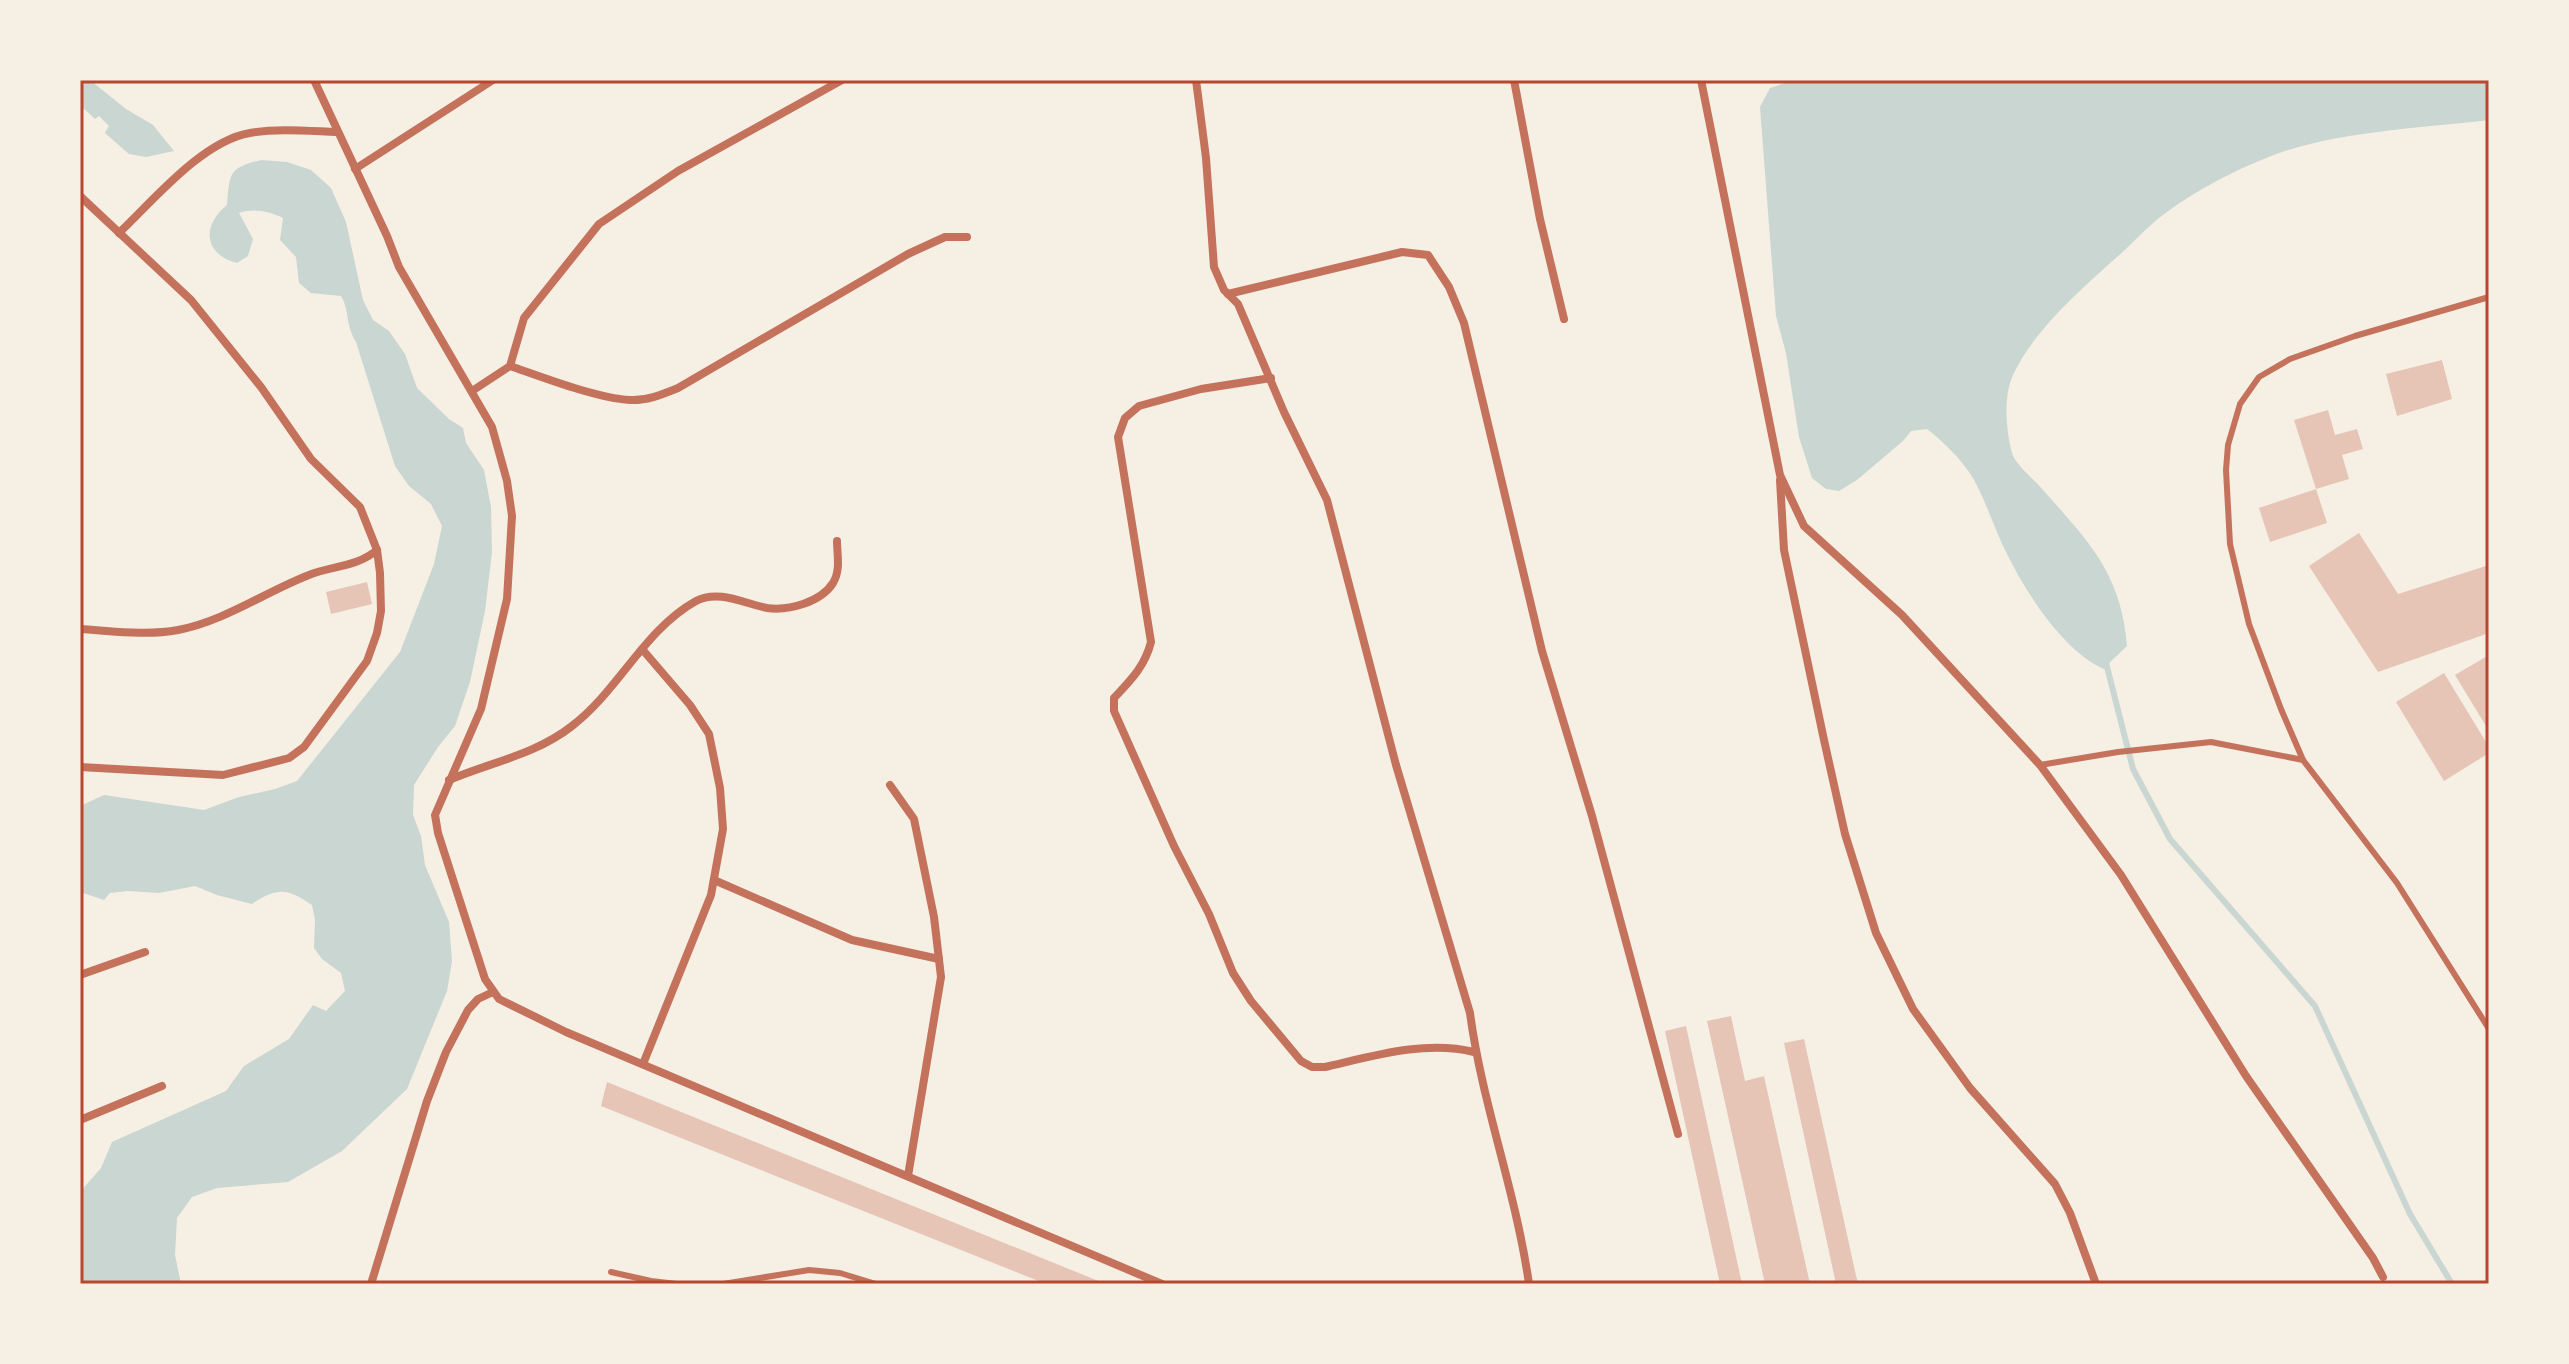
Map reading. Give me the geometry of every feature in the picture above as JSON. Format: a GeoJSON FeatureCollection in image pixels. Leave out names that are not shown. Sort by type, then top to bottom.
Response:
{"type":"FeatureCollection","features":[{"type":"Feature","properties":{"kind":"street"},"geometry":{"type":"LineString","coordinates":[[314,80],[399,267],[492,427],[507,481],[512,516],[507,599],[481,709],[435,815],[485,979],[493,992],[499,999],[566,1032],[1162,1284]]}},
{"type":"Feature","properties":{"kind":"street"},"geometry":{"type":"LineString","coordinates":[[355,169],[493,80]]}},
{"type":"Feature","properties":{"kind":"street"},"geometry":{"type":"LineString","coordinates":[[472,391],[510,366],[524,318],[599,224],[678,171],[842,80]]}},
{"type":"Feature","properties":{"kind":"street"},"geometry":{"type":"LineString","coordinates":[[1196,80],[1206,158],[1214,267],[1228,294],[1238,304],[1327,500],[1396,765],[1470,1013],[1474,1052],[1496,1127],[1529,1284]]}},
{"type":"Feature","properties":{"kind":"street"},"geometry":{"type":"LineString","coordinates":[[1514,80],[1540,219],[1564,319]]}},
{"type":"Feature","properties":{"kind":"street"},"geometry":{"type":"LineString","coordinates":[[1701,80],[1780,475],[1784,550],[1845,834],[1876,933],[1913,1009],[1970,1088],[2055,1184],[2070,1213],[2096,1284]]}},
{"type":"Feature","properties":{"kind":"street"},"geometry":{"type":"LineString","coordinates":[[119,233],[191,164],[224,143],[249,133],[336,132]]}},
{"type":"Feature","properties":{"kind":"street"},"geometry":{"type":"LineString","coordinates":[[80,196],[191,300],[261,387],[311,459],[360,507],[377,550],[381,611],[367,661],[304,747],[289,758],[223,775],[80,767]]}},
{"type":"Feature","properties":{"kind":"street"},"geometry":{"type":"LineString","coordinates":[[510,366],[607,395],[629,400],[646,399],[678,388],[908,254],[945,237],[967,237]]}},
{"type":"Feature","properties":{"kind":"street"},"geometry":{"type":"LineString","coordinates":[[1228,294],[1402,252],[1428,255],[1449,287],[1464,323],[1542,651],[1592,816],[1678,1134]]}},
{"type":"Feature","properties":{"kind":"street"},"geometry":{"type":"LineString","coordinates":[[1271,378],[1201,389],[1139,406],[1125,418],[1119,429],[1151,642],[1147,658],[1138,673],[1114,698],[1114,711],[1174,846],[1209,914],[1233,973],[1251,1001],[1301,1061],[1312,1067],[1325,1067],[1427,1047],[1474,1052]]}},
{"type":"Feature","properties":{"kind":"street"},"geometry":{"type":"LineString","coordinates":[[1780,475],[1804,526],[1902,615],[2040,765],[2121,875],[2246,1076],[2373,1258],[2383,1277]]}},
{"type":"Feature","properties":{"kind":"street"},"geometry":{"type":"LineString","coordinates":[[449,780],[515,758],[571,727],[604,697],[642,649],[674,617],[709,596],[732,598],[776,609],[800,605],[820,596],[833,582],[838,566],[837,541]]}},
{"type":"Feature","properties":{"kind":"street"},"geometry":{"type":"LineString","coordinates":[[80,629],[131,633],[175,631],[195,626],[296,580],[366,559],[377,550]]}},
{"type":"Feature","properties":{"kind":"street"},"geometry":{"type":"LineString","coordinates":[[642,649],[690,705],[709,734],[723,829],[711,895],[643,1064]]}},
{"type":"Feature","properties":{"kind":"street"},"geometry":{"type":"LineString","coordinates":[[890,785],[914,819],[934,917],[941,977],[908,1176]]}},
{"type":"Feature","properties":{"kind":"street"},"geometry":{"type":"LineString","coordinates":[[714,880],[852,940],[939,959]]}},
{"type":"Feature","properties":{"kind":"street"},"geometry":{"type":"LineString","coordinates":[[80,975],[145,952]]}},
{"type":"Feature","properties":{"kind":"street"},"geometry":{"type":"LineString","coordinates":[[371,1284],[427,1101],[446,1052],[468,1010],[478,999],[493,992]]}},
{"type":"Feature","properties":{"kind":"street"},"geometry":{"type":"LineString","coordinates":[[80,1120],[162,1086]]}},
{"type":"Feature","properties":{"kind":"lane"},"geometry":{"type":"LineString","coordinates":[[2489,297],[2355,336],[2290,359],[2259,377],[2240,404],[2228,445],[2226,470],[2230,544],[2249,624],[2303,760],[2397,883],[2489,1029]]}},
{"type":"Feature","properties":{"kind":"lane"},"geometry":{"type":"LineString","coordinates":[[2040,765],[2118,752],[2211,742],[2303,760]]}},
{"type":"Feature","properties":{"kind":"lane"},"geometry":{"type":"LineString","coordinates":[[723,1284],[809,1270],[840,1273],[876,1284]]}},
{"type":"Feature","properties":{"kind":"lane"},"geometry":{"type":"LineString","coordinates":[[611,1272],[677,1284]]}},
{"type":"Feature","properties":{"kind":"shaded area"},"geometry":{"type":"Polygon","coordinates":[[[80,80],[90,80],[126,109],[153,125],[174,151],[146,157],[129,154],[105,133],[109,126],[99,116],[95,119],[80,105],[80,80]]]}},
{"type":"Feature","properties":{"kind":"shaded area"},"geometry":{"type":"Polygon","coordinates":[[[1794,80],[2489,80],[2489,120],[2329,140],[2279,153],[2246,166],[2196,193],[2152,224],[2074,297],[2033,342],[2013,375],[2008,393],[2006,414],[2012,453],[2017,463],[2075,526],[2110,578],[2124,620],[2127,646],[2108,664],[2106,670],[2076,651],[2049,622],[2016,572],[1973,478],[1952,452],[1927,429],[1911,431],[1857,480],[1839,491],[1826,489],[1812,478],[1799,437],[1786,353],[1776,316],[1760,107],[1770,88],[1794,80]]]}},
{"type":"Feature","properties":{"kind":"shaded area"},"geometry":{"type":"Polygon","coordinates":[[[261,160],[287,162],[311,170],[331,188],[346,222],[363,300],[373,320],[389,331],[405,354],[417,388],[463,428],[466,443],[484,470],[491,507],[492,552],[485,611],[470,682],[455,726],[414,785],[413,815],[421,836],[425,865],[449,922],[452,961],[447,991],[407,1089],[342,1151],[288,1182],[217,1188],[192,1197],[177,1218],[175,1255],[181,1284],[80,1284],[80,1192],[101,1168],[112,1142],[226,1091],[244,1066],[289,1039],[313,1005],[326,1011],[345,991],[341,973],[322,959],[314,948],[312,905],[296,895],[275,892],[252,904],[195,886],[159,893],[110,893],[104,900],[80,892],[80,806],[104,795],[204,810],[297,781],[400,652],[434,564],[442,526],[431,504],[409,486],[395,466],[341,296],[311,293],[299,283],[296,257],[280,240],[283,218],[261,211],[239,213],[253,239],[248,256],[237,263],[226,259],[212,246],[210,230],[213,221],[227,205],[230,179],[237,169],[261,160]]]}},
{"type":"Feature","properties":{"kind":"building"},"geometry":{"type":"Polygon","coordinates":[[[2442,360],[2452,399],[2397,416],[2386,374],[2442,360]]]}},
{"type":"Feature","properties":{"kind":"building"},"geometry":{"type":"Polygon","coordinates":[[[2328,410],[2335,435],[2357,429],[2363,449],[2342,455],[2349,479],[2316,489],[2294,420],[2328,410]]]}},
{"type":"Feature","properties":{"kind":"building"},"geometry":{"type":"Polygon","coordinates":[[[2316,489],[2327,523],[2270,542],[2259,508],[2316,489]]]}},
{"type":"Feature","properties":{"kind":"building"},"geometry":{"type":"Polygon","coordinates":[[[2359,533],[2398,594],[2489,565],[2489,633],[2378,672],[2309,566],[2359,533]]]}},
{"type":"Feature","properties":{"kind":"building"},"geometry":{"type":"Polygon","coordinates":[[[367,582],[372,604],[331,614],[326,592],[367,582]]]}},
{"type":"Feature","properties":{"kind":"building"},"geometry":{"type":"Polygon","coordinates":[[[2489,655],[2489,731],[2455,675],[2489,655]]]}},
{"type":"Feature","properties":{"kind":"building"},"geometry":{"type":"Polygon","coordinates":[[[2444,673],[2489,747],[2489,753],[2444,781],[2396,702],[2444,673]]]}},
{"type":"Feature","properties":{"kind":"building"},"geometry":{"type":"Polygon","coordinates":[[[1731,1016],[1745,1081],[1764,1076],[1810,1284],[1765,1284],[1707,1021],[1731,1016]]]}},
{"type":"Feature","properties":{"kind":"building"},"geometry":{"type":"Polygon","coordinates":[[[1686,1026],[1742,1284],[1720,1284],[1665,1031],[1686,1026]]]}},
{"type":"Feature","properties":{"kind":"building"},"geometry":{"type":"Polygon","coordinates":[[[1804,1039],[1858,1284],[1836,1284],[1784,1043],[1804,1039]]]}},
{"type":"Feature","properties":{"kind":"building"},"geometry":{"type":"Polygon","coordinates":[[[607,1082],[1106,1284],[1046,1284],[601,1106],[607,1082]]]}},
{"type":"Feature","properties":{"kind":"waterway"},"geometry":{"type":"LineString","coordinates":[[2105,659],[2133,769],[2170,839],[2315,1006],[2410,1214],[2452,1284]]}}]}
